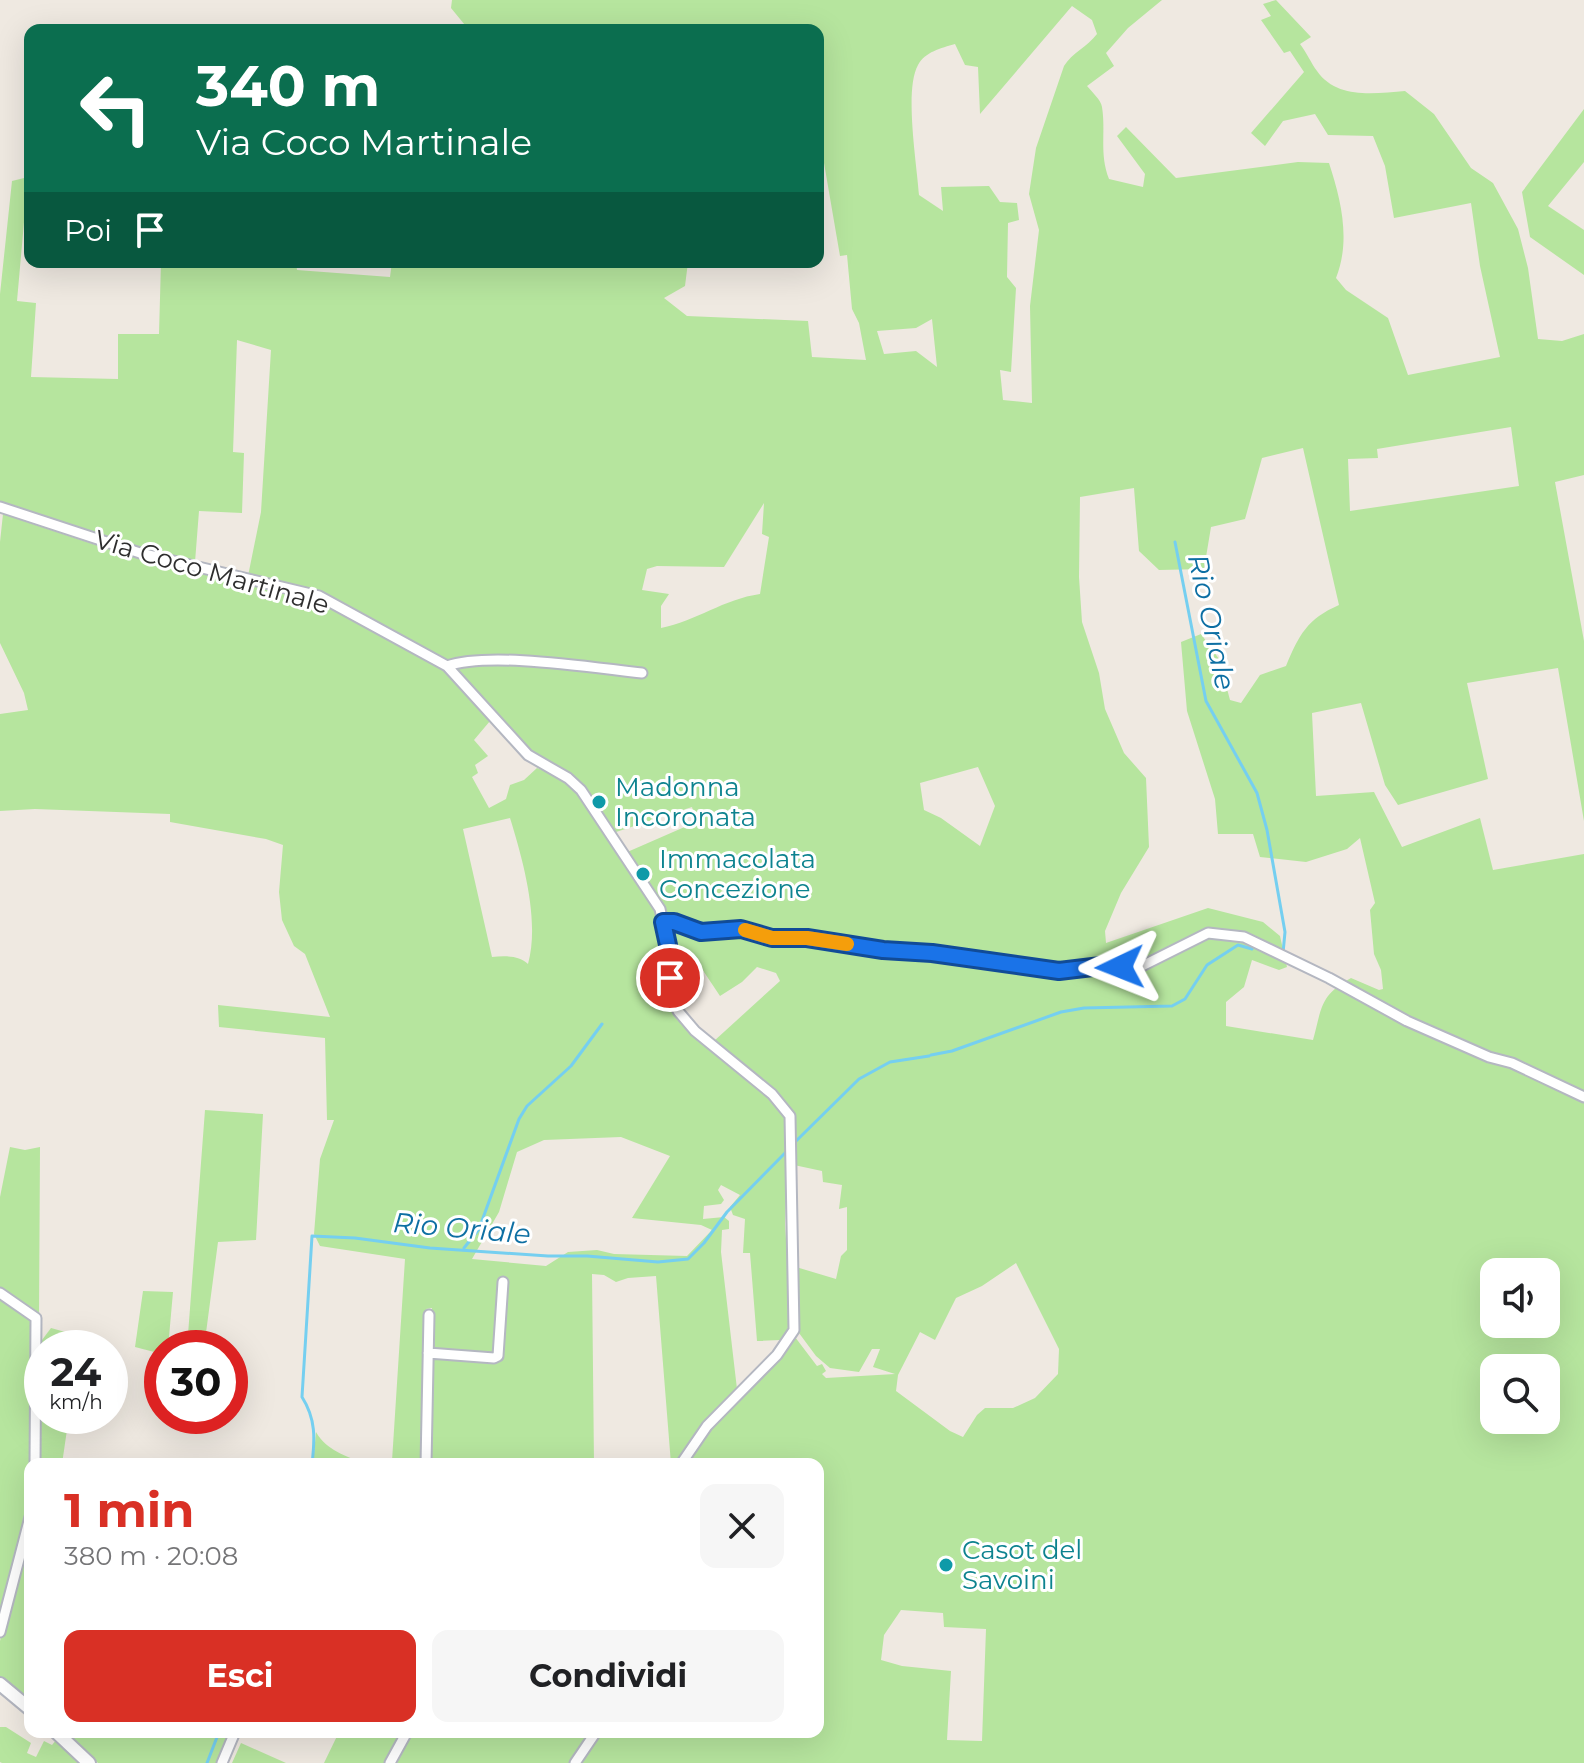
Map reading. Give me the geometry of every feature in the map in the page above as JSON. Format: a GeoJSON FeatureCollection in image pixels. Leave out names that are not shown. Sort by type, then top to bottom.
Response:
{"type":"FeatureCollection","features":[{"type":"Feature","properties":{"kind":"street","name":"Via Coco Martinale"},"geometry":{"type":"LineString","coordinates":[[0,507],[140,553],[319,596],[447,666],[528,755],[568,778],[581,790],[660,909],[668,945],[671,995],[678,1011],[695,1031],[783,1106],[790,1116],[794,1330],[777,1355],[707,1426],[685,1458]]}},
{"type":"Feature","properties":{"kind":"street"},"geometry":{"type":"LineString","coordinates":[[447,666],[468,662],[517,662],[642,673]]}},
{"type":"Feature","properties":{"kind":"street"},"geometry":{"type":"LineString","coordinates":[[663,922],[674,922],[701,932],[741,929],[772,938],[807,938],[1059,971],[1101,966],[1138,968],[1208,933],[1244,937],[1329,978],[1407,1021],[1489,1057],[1512,1063],[1584,1097]]}},
{"type":"Feature","properties":{"kind":"street"},"geometry":{"type":"LineString","coordinates":[[428,1353],[498,1356],[503,1282]]}},
{"type":"Feature","properties":{"kind":"street"},"geometry":{"type":"LineString","coordinates":[[0,1293],[36,1318],[35,1458]]}},
{"type":"Feature","properties":{"kind":"street"},"geometry":{"type":"LineString","coordinates":[[426,1458],[429,1315]]}},
{"type":"Feature","properties":{"kind":"street"},"geometry":{"type":"LineString","coordinates":[[0,1632],[24,1540]]}},
{"type":"Feature","properties":{"kind":"street"},"geometry":{"type":"LineString","coordinates":[[0,1684],[24,1704]]}},
{"type":"Feature","properties":{"kind":"street"},"geometry":{"type":"LineString","coordinates":[[62,1738],[89,1763]]}},
{"type":"Feature","properties":{"kind":"street"},"geometry":{"type":"LineString","coordinates":[[222,1763],[232,1738]]}},
{"type":"Feature","properties":{"kind":"street"},"geometry":{"type":"LineString","coordinates":[[390,1763],[404,1738]]}},
{"type":"Feature","properties":{"kind":"street"},"geometry":{"type":"LineString","coordinates":[[575,1763],[592,1738]]}},
{"type":"Feature","properties":{"kind":"green space"},"geometry":{"type":"Polygon","coordinates":[[[452,0],[1162,0],[1128,28],[1106,53],[1114,66],[1087,86],[1102,107],[1104,160],[1109,179],[1143,187],[1145,174],[1117,136],[1126,127],[1176,178],[1298,162],[1329,163],[1344,235],[1336,278],[1346,290],[1388,318],[1408,375],[1500,357],[1480,266],[1471,203],[1394,218],[1385,166],[1373,136],[1328,135],[1315,114],[1283,121],[1265,146],[1251,133],[1304,72],[1290,51],[1284,53],[1261,20],[1271,16],[1263,4],[1276,0],[1311,37],[1300,44],[1325,80],[1335,87],[1358,93],[1405,91],[1434,114],[1471,168],[1493,183],[1518,229],[1528,268],[1538,339],[1562,341],[1584,334],[1584,475],[1555,482],[1584,641],[1584,821],[1558,668],[1467,683],[1488,779],[1398,805],[1385,785],[1361,703],[1312,713],[1316,796],[1374,792],[1402,847],[1480,818],[1493,870],[1584,854],[1584,1763],[397,1763],[410,1738],[824,1738],[824,1458],[687,1458],[708,1428],[795,1337],[817,1366],[822,1364],[826,1371],[822,1374],[826,1378],[895,1374],[873,1367],[880,1349],[872,1349],[859,1372],[830,1368],[816,1356],[799,1333],[796,1267],[836,1279],[841,1256],[847,1250],[847,1207],[839,1209],[842,1185],[823,1182],[822,1171],[794,1165],[793,1116],[783,1098],[714,1041],[780,981],[776,973],[757,967],[742,982],[720,996],[702,969],[676,973],[665,910],[625,853],[696,822],[692,807],[613,833],[605,816],[583,786],[540,759],[446,662],[364,616],[248,576],[261,512],[271,350],[237,340],[233,452],[244,453],[242,513],[199,511],[195,562],[148,551],[0,502],[0,294],[12,181],[24,178],[24,222],[17,301],[36,303],[31,377],[118,379],[118,334],[159,334],[161,268],[297,268],[390,277],[391,268],[687,268],[685,286],[664,298],[687,316],[808,321],[812,357],[866,360],[859,323],[852,309],[847,255],[840,256],[824,163],[824,24],[464,24],[451,8],[452,0]],[[1072,6],[980,114],[978,67],[965,65],[955,44],[929,54],[918,65],[914,76],[912,109],[919,195],[943,211],[941,187],[989,186],[1000,202],[1017,203],[1019,220],[1008,223],[1007,277],[1016,288],[1011,372],[1000,370],[1003,400],[1032,403],[1030,306],[1039,230],[1029,194],[1036,148],[1064,66],[1097,34],[1092,20],[1072,6]],[[932,319],[916,328],[877,331],[884,354],[916,351],[937,367],[932,319]],[[1511,427],[1377,449],[1378,458],[1348,459],[1350,511],[1519,486],[1511,427]],[[1303,448],[1262,458],[1245,519],[1211,527],[1204,569],[1159,570],[1139,551],[1134,488],[1080,497],[1082,622],[1099,673],[1105,709],[1124,753],[1146,778],[1149,847],[1121,893],[1105,931],[1106,943],[1208,908],[1263,922],[1280,936],[1287,967],[1279,970],[1252,960],[1244,987],[1226,1002],[1226,1026],[1313,1040],[1323,1004],[1341,985],[1351,978],[1383,989],[1381,970],[1374,954],[1370,910],[1375,903],[1360,838],[1347,849],[1306,862],[1260,857],[1253,834],[1218,834],[1215,799],[1187,711],[1181,642],[1201,634],[1219,659],[1230,700],[1241,703],[1260,675],[1286,666],[1300,637],[1312,622],[1339,605],[1303,448]],[[764,503],[724,567],[657,566],[647,569],[642,590],[669,594],[661,606],[661,628],[734,600],[760,594],[769,537],[762,534],[764,503]],[[978,767],[920,783],[924,810],[941,818],[980,846],[995,806],[978,767]],[[1016,1263],[982,1286],[956,1298],[935,1340],[920,1332],[898,1375],[896,1391],[950,1431],[963,1437],[985,1408],[1013,1408],[1035,1398],[1058,1374],[1059,1349],[1016,1263]],[[901,1610],[884,1635],[881,1660],[902,1666],[951,1671],[947,1740],[982,1741],[986,1629],[944,1627],[943,1613],[901,1610]]]}},
{"type":"Feature","properties":{"kind":"green space"},"geometry":{"type":"Polygon","coordinates":[[[1584,109],[1584,162],[1548,206],[1584,230],[1584,275],[1530,237],[1522,192],[1584,109]]]}},
{"type":"Feature","properties":{"kind":"green space"},"geometry":{"type":"Polygon","coordinates":[[[3,514],[114,551],[317,599],[444,670],[490,721],[474,740],[488,756],[475,765],[478,773],[472,777],[489,808],[506,799],[510,785],[524,780],[537,768],[551,773],[577,791],[658,910],[675,1012],[772,1097],[788,1125],[785,1224],[791,1315],[786,1335],[780,1340],[757,1341],[750,1253],[743,1253],[745,1219],[733,1215],[730,1207],[740,1195],[721,1185],[718,1190],[724,1200],[721,1204],[704,1206],[703,1219],[724,1217],[729,1221],[729,1229],[722,1230],[721,1252],[737,1389],[714,1411],[679,1458],[671,1458],[656,1276],[616,1282],[604,1275],[592,1274],[594,1458],[430,1458],[432,1308],[426,1309],[424,1458],[392,1458],[405,1259],[320,1246],[314,1234],[320,1159],[334,1120],[327,1120],[325,1038],[219,1027],[218,1005],[330,1017],[305,954],[294,946],[282,920],[279,892],[283,845],[266,839],[170,822],[170,814],[35,809],[0,811],[0,714],[28,710],[24,693],[0,643],[3,514]],[[510,818],[463,829],[492,957],[506,956],[528,964],[532,929],[525,871],[510,818]],[[621,1137],[544,1140],[517,1152],[499,1212],[472,1259],[546,1266],[568,1252],[597,1250],[614,1254],[687,1256],[712,1230],[701,1225],[632,1218],[670,1156],[621,1137]]]}},
{"type":"Feature","properties":{"kind":"green space"},"geometry":{"type":"Polygon","coordinates":[[[205,1110],[263,1114],[256,1240],[218,1242],[206,1330],[188,1330],[205,1110]]]}},
{"type":"Feature","properties":{"kind":"green space"},"geometry":{"type":"Polygon","coordinates":[[[10,1147],[25,1150],[40,1147],[39,1318],[0,1290],[0,1197],[10,1147]]]}},
{"type":"Feature","properties":{"kind":"green space"},"geometry":{"type":"Polygon","coordinates":[[[143,1291],[173,1292],[170,1330],[144,1330],[144,1349],[135,1347],[143,1291]]]}},
{"type":"Feature","properties":{"kind":"green space"},"geometry":{"type":"Polygon","coordinates":[[[0,1295],[25,1311],[30,1321],[30,1330],[24,1330],[24,1434],[33,1434],[34,1458],[24,1458],[24,1535],[0,1626],[0,1295]]]}},
{"type":"Feature","properties":{"kind":"green space"},"geometry":{"type":"Polygon","coordinates":[[[316,1432],[331,1448],[351,1458],[314,1458],[316,1432]]]}},
{"type":"Feature","properties":{"kind":"green space"},"geometry":{"type":"Polygon","coordinates":[[[40,1434],[66,1434],[63,1458],[38,1458],[40,1434]]]}},
{"type":"Feature","properties":{"kind":"green space"},"geometry":{"type":"Polygon","coordinates":[[[24,1555],[24,1697],[0,1678],[0,1641],[24,1555]]]}},
{"type":"Feature","properties":{"kind":"green space"},"geometry":{"type":"Polygon","coordinates":[[[0,1727],[6,1727],[31,1743],[27,1753],[36,1757],[44,1741],[52,1745],[57,1739],[83,1763],[2,1763],[0,1727]]]}},
{"type":"Feature","properties":{"kind":"green space"},"geometry":{"type":"Polygon","coordinates":[[[71,1738],[227,1738],[217,1763],[98,1763],[71,1738]]]}},
{"type":"Feature","properties":{"kind":"green space"},"geometry":{"type":"Polygon","coordinates":[[[336,1738],[400,1738],[386,1763],[324,1763],[336,1738]]]}},
{"type":"Feature","properties":{"kind":"green space"},"geometry":{"type":"Polygon","coordinates":[[[241,1743],[286,1763],[232,1763],[241,1743]]]}},
{"type":"Feature","properties":{"kind":"waterway","name":"Rio Oriale"},"geometry":{"type":"LineString","coordinates":[[1175,542],[1206,701],[1257,793],[1267,830],[1285,932],[1283,953],[1281,951]]}},
{"type":"Feature","properties":{"kind":"waterway","name":"Rio Oriale"},"geometry":{"type":"LineString","coordinates":[[931,1055],[952,1051],[1061,1012],[1084,1008],[1172,1006],[1185,999],[1207,965],[1238,945],[1252,949]]}},
{"type":"Feature","properties":{"kind":"waterway"},"geometry":{"type":"LineString","coordinates":[[464,1248],[479,1229],[519,1119],[527,1106],[571,1066],[602,1024]]}},
{"type":"Feature","properties":{"kind":"waterway","name":"Rio Oriale"},"geometry":{"type":"LineString","coordinates":[[793,1144],[859,1079],[890,1062],[929,1056]]}},
{"type":"Feature","properties":{"kind":"waterway","name":"Rio Oriale"},"geometry":{"type":"LineString","coordinates":[[313,1458],[313,1429],[302,1397],[312,1236],[548,1256],[658,1262],[688,1259],[727,1212],[787,1151]]}},
{"type":"Feature","properties":{"kind":"waterway","name":"Rio Oriale"},"geometry":{"type":"LineString","coordinates":[[207,1763],[217,1738]]}},
{"type":"Feature","properties":{"kind":"slow traffic"},"geometry":{"type":"LineString","coordinates":[[745,930],[772,938],[807,938],[847,944]]}},
{"type":"Feature","properties":{"kind":"place","name":"Madonna Incoronata"},"geometry":{"type":"Point","coordinates":[599,802]}},
{"type":"Feature","properties":{"kind":"place","name":"Immacolata Concezione"},"geometry":{"type":"Point","coordinates":[643,874]}},
{"type":"Feature","properties":{"kind":"place","name":"Casot del Savoini"},"geometry":{"type":"Point","coordinates":[946,1565]}},
{"type":"Feature","properties":{"kind":"route"},"geometry":{"type":"LineString","coordinates":[[670,978],[663,922],[674,922],[701,932],[741,929],[772,938],[807,938],[1059,971],[1120,967]]}}]}
